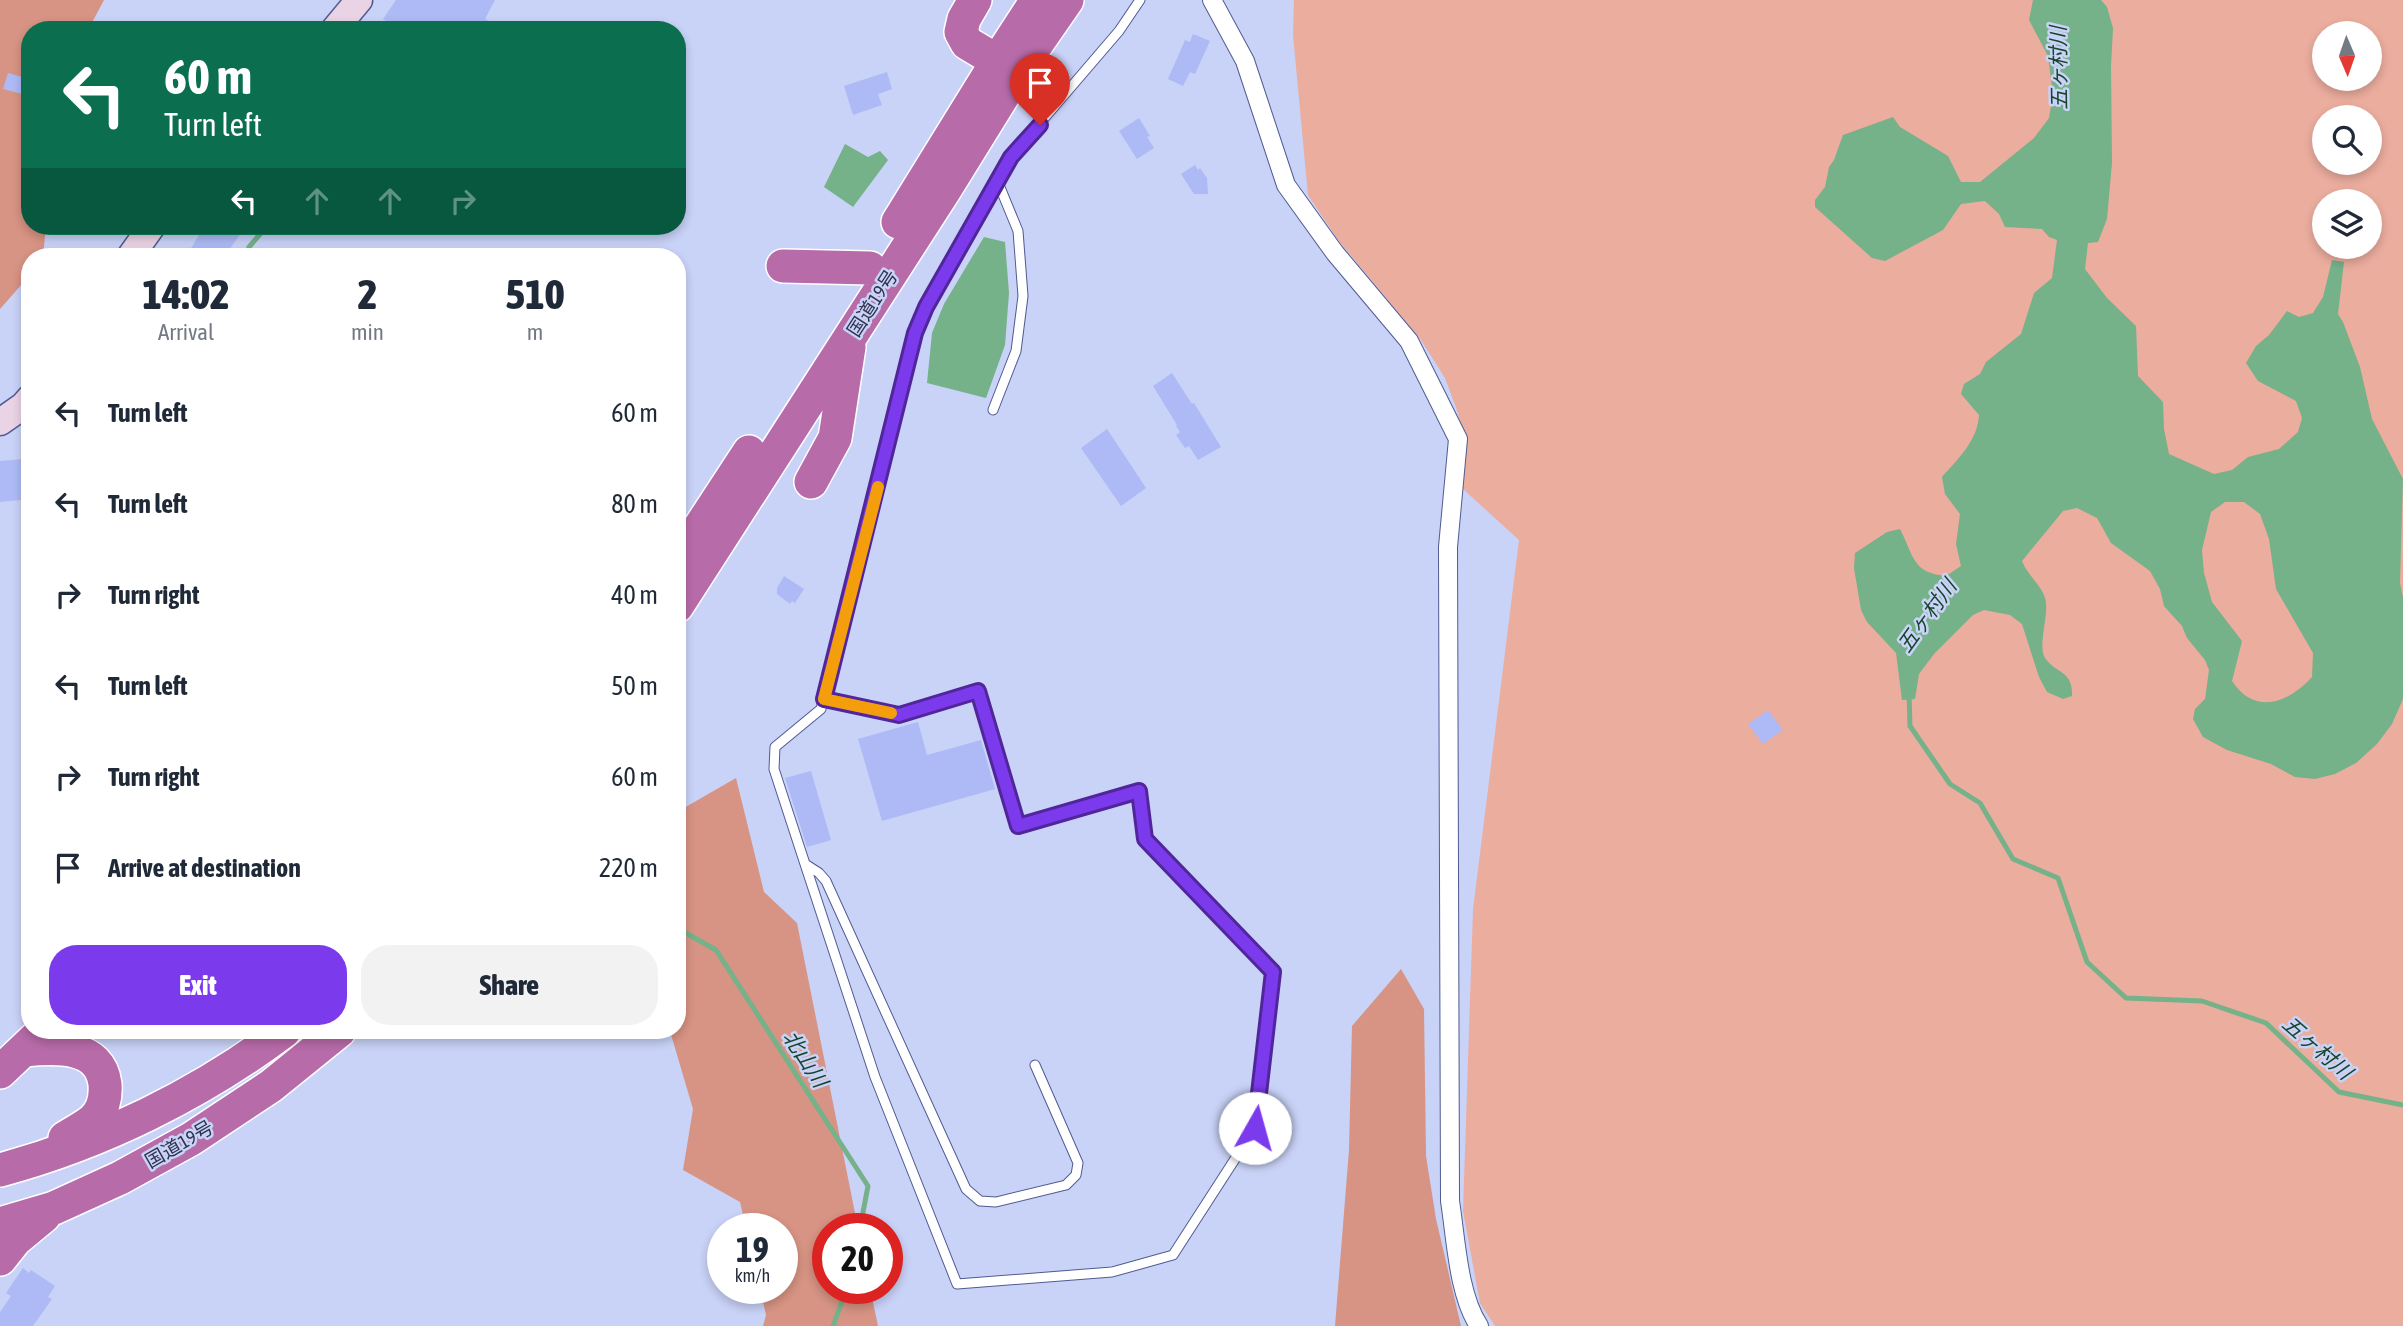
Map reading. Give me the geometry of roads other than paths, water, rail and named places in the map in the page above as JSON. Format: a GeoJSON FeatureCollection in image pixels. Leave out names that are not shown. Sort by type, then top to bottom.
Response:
{"type":"FeatureCollection","features":[{"type":"Feature","properties":{"kind":"highway"},"geometry":{"type":"LineString","coordinates":[[975,0],[964,19],[961,32],[967,43],[997,61]]}},
{"type":"Feature","properties":{"kind":"highway","name":"国道19号"},"geometry":{"type":"LineString","coordinates":[[686,548],[870,268],[1037,0]]}},
{"type":"Feature","properties":{"kind":"highway","name":"国道19号"},"geometry":{"type":"LineString","coordinates":[[686,592],[1020,68],[1067,0]]}},
{"type":"Feature","properties":{"kind":"highway"},"geometry":{"type":"LineString","coordinates":[[783,266],[870,268]]}},
{"type":"Feature","properties":{"kind":"highway"},"geometry":{"type":"LineString","coordinates":[[811,482],[835,438],[852,335]]}},
{"type":"Feature","properties":{"kind":"highway"},"geometry":{"type":"LineString","coordinates":[[10,1168],[97,1139],[159,1108],[273,1039]]}},
{"type":"Feature","properties":{"kind":"highway","name":"国道19号"},"geometry":{"type":"LineString","coordinates":[[0,1224],[54,1208],[120,1178],[191,1139],[271,1086],[329,1039]]}},
{"type":"Feature","properties":{"kind":"highway"},"geometry":{"type":"LineString","coordinates":[[0,1072],[34,1040],[91,1057],[103,1073],[106,1088],[103,1107],[93,1120],[10,1168]]}},
{"type":"Feature","properties":{"kind":"highway"},"geometry":{"type":"LineString","coordinates":[[0,1259],[15,1240],[54,1208]]}},
{"type":"Feature","properties":{"kind":"main road"},"geometry":{"type":"LineString","coordinates":[[342,21],[359,0]]}},
{"type":"Feature","properties":{"kind":"main road"},"geometry":{"type":"LineString","coordinates":[[0,422],[21,407]]}},
{"type":"Feature","properties":{"kind":"street"},"geometry":{"type":"LineString","coordinates":[[1212,0],[1245,61],[1286,185],[1335,253],[1409,341],[1458,439],[1448,547],[1450,1201],[1463,1285],[1473,1317],[1479,1326]]}},
{"type":"Feature","properties":{"kind":"lane"},"geometry":{"type":"LineString","coordinates":[[824,699],[899,715],[978,691],[1018,826],[1139,791],[1145,839],[1273,972],[1255,1128],[1173,1255],[1112,1272],[957,1284],[875,1077],[775,769],[775,747],[821,709],[915,333],[926,307],[1011,157],[1119,31],[1140,0]]}},
{"type":"Feature","properties":{"kind":"lane"},"geometry":{"type":"LineString","coordinates":[[993,410],[1016,351],[1023,296],[1018,231],[997,180]]}},
{"type":"Feature","properties":{"kind":"lane"},"geometry":{"type":"LineString","coordinates":[[805,864],[819,873],[825,881],[966,1189],[980,1201],[996,1202],[1066,1185],[1076,1175],[1078,1163],[1035,1065]]}},
{"type":"Feature","properties":{"kind":"water"},"geometry":{"type":"Polygon","coordinates":[[[2033,0],[2101,0],[2107,7],[2113,28],[2112,163],[2107,219],[2098,242],[2088,243],[2085,269],[2107,298],[2136,326],[2138,376],[2163,402],[2164,429],[2169,454],[2214,474],[2232,470],[2248,457],[2279,449],[2298,432],[2302,418],[2296,401],[2258,381],[2246,363],[2256,346],[2269,335],[2287,311],[2299,317],[2313,313],[2323,297],[2332,260],[2344,262],[2338,314],[2360,367],[2372,419],[2403,479],[2400,583],[2403,597],[2403,699],[2392,724],[2377,744],[2356,763],[2335,774],[2315,779],[2295,777],[2271,764],[2227,750],[2203,737],[2193,719],[2195,709],[2205,699],[2209,670],[2205,660],[2187,638],[2182,626],[2164,606],[2160,589],[2150,571],[2111,543],[2097,518],[2077,508],[2063,511],[2022,561],[2045,598],[2043,653],[2070,681],[2072,696],[2063,699],[2047,692],[2039,677],[2022,624],[2010,615],[1984,610],[1973,615],[1934,654],[1919,674],[1915,699],[1902,700],[1896,653],[1867,622],[1861,610],[1854,568],[1855,553],[1887,532],[1900,529],[1916,562],[1926,571],[1946,576],[1961,566],[1956,544],[1960,514],[1945,494],[1942,477],[1966,449],[1978,424],[1979,415],[1961,394],[1964,384],[1980,374],[1986,362],[2021,334],[2034,293],[2052,278],[2057,240],[2049,237],[2042,229],[2005,227],[1999,214],[1985,201],[1961,204],[1943,230],[1885,261],[1872,258],[1815,207],[1815,200],[1825,187],[1829,167],[1843,135],[1893,117],[1900,127],[1948,156],[1961,182],[1980,182],[2034,138],[2049,118],[2053,95],[2048,56],[2029,20],[2033,0]],[[2225,502],[2211,512],[2202,550],[2204,573],[2212,602],[2242,641],[2232,681],[2251,699],[2272,702],[2293,694],[2312,677],[2313,653],[2276,589],[2269,539],[2260,514],[2244,502],[2225,502]]]}},
{"type":"Feature","properties":{"kind":"water"},"geometry":{"type":"Polygon","coordinates":[[[845,144],[868,157],[880,151],[888,160],[853,207],[824,187],[845,144]]]}},
{"type":"Feature","properties":{"kind":"water"},"geometry":{"type":"Polygon","coordinates":[[[984,237],[1005,242],[1009,293],[1005,345],[986,398],[927,383],[932,333],[944,304],[984,237]]]}},
{"type":"Feature","properties":{"kind":"waterway"},"geometry":{"type":"LineString","coordinates":[[249,248],[259,235]]}},
{"type":"Feature","properties":{"kind":"waterway","name":"五ヶ村川"},"geometry":{"type":"LineString","coordinates":[[1909,693],[1910,726],[1950,784],[1980,803],[2013,859],[2058,878],[2087,962],[2126,998],[2202,1001],[2266,1023],[2339,1092],[2403,1105]]}},
{"type":"Feature","properties":{"kind":"waterway","name":"北山川"},"geometry":{"type":"LineString","coordinates":[[686,933],[716,950],[868,1186],[863,1213]]}},
{"type":"Feature","properties":{"kind":"waterway","name":"北山川"},"geometry":{"type":"LineString","coordinates":[[833,1326],[841,1304]]}}]}
